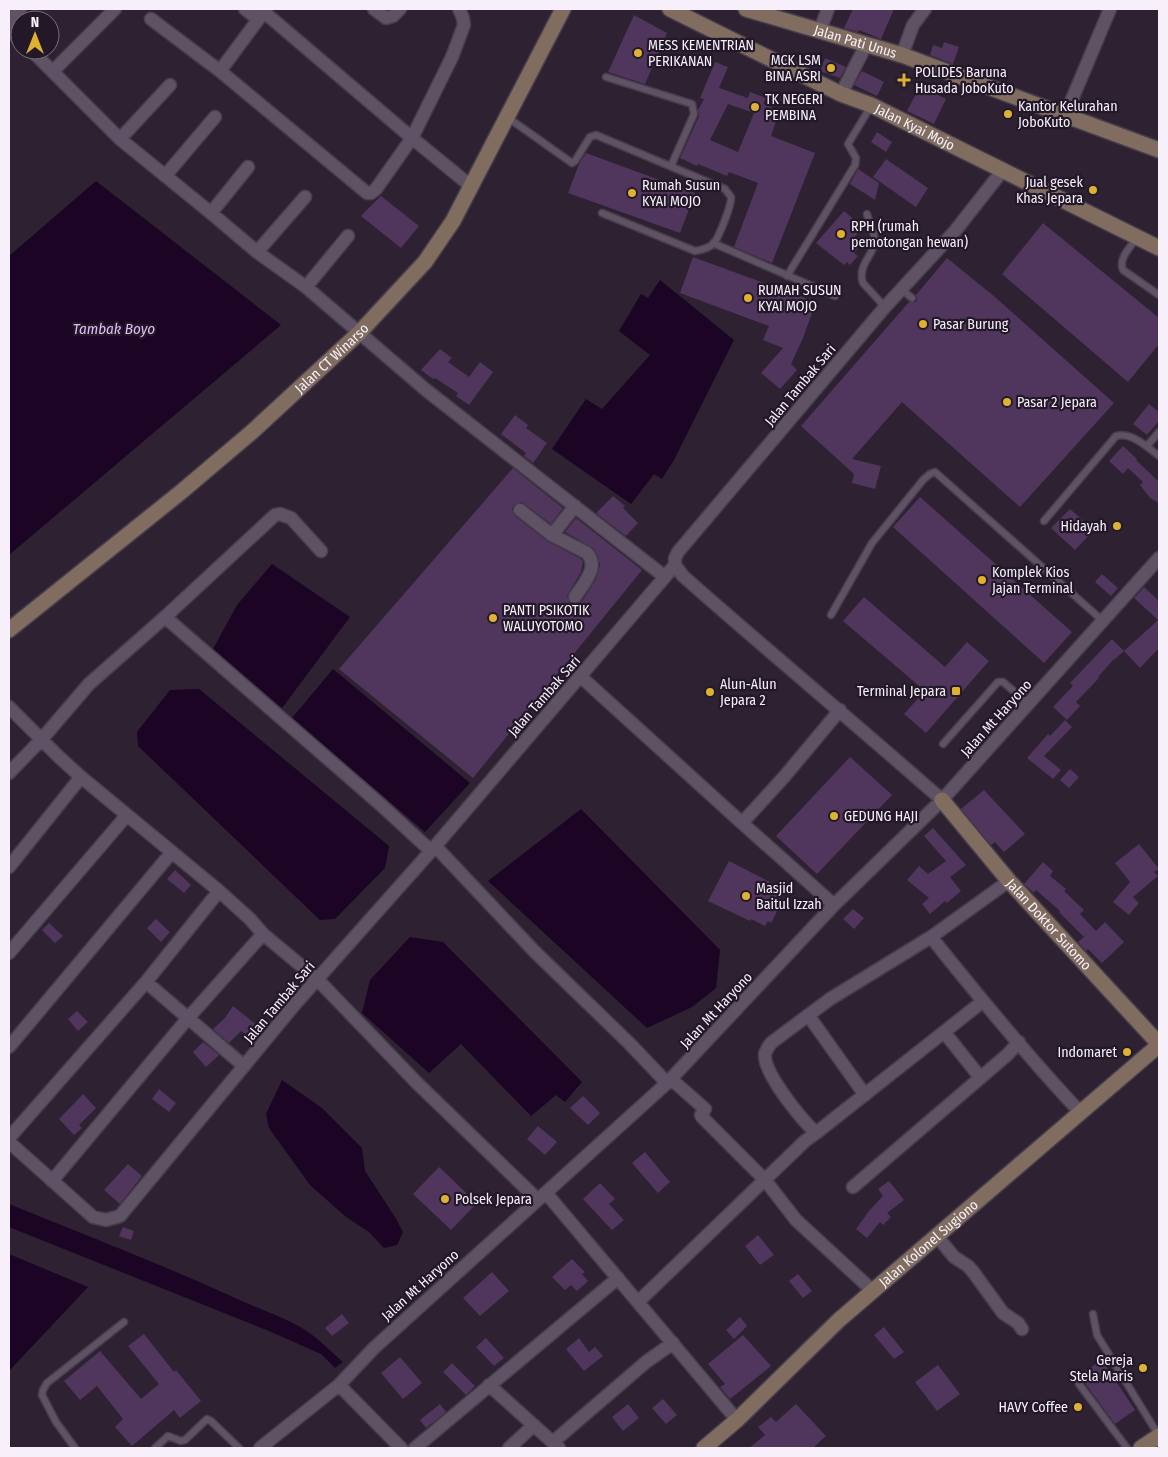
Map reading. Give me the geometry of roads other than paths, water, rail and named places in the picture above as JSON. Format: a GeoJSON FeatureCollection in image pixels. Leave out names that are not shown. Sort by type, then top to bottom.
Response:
{"type":"FeatureCollection","features":[{"type":"Feature","properties":{"kind":"street"},"geometry":{"type":"LineString","coordinates":[[9,21],[20,9]]}},
{"type":"Feature","properties":{"kind":"street"},"geometry":{"type":"LineString","coordinates":[[53,71],[115,9]]}},
{"type":"Feature","properties":{"kind":"street"},"geometry":{"type":"LineString","coordinates":[[245,9],[263,13],[472,187]]}},
{"type":"Feature","properties":{"kind":"street"},"geometry":{"type":"LineString","coordinates":[[374,9],[386,18],[393,16],[400,9]]}},
{"type":"Feature","properties":{"kind":"street"},"geometry":{"type":"LineString","coordinates":[[150,19],[220,71],[367,193],[371,193],[376,189],[412,138],[452,57],[464,25],[459,9]]}},
{"type":"Feature","properties":{"kind":"street","name":"Jalan CT Winarso"},"geometry":{"type":"LineString","coordinates":[[9,630],[253,431],[359,333],[425,262],[453,222],[563,9]]}},
{"type":"Feature","properties":{"kind":"street","name":"Jalan Kyai Mojo"},"geometry":{"type":"LineString","coordinates":[[670,9],[842,94],[872,105],[1159,248]]}},
{"type":"Feature","properties":{"kind":"street","name":"Jalan Pati Unus"},"geometry":{"type":"LineString","coordinates":[[746,9],[902,55],[1159,150]]}},
{"type":"Feature","properties":{"kind":"street"},"geometry":{"type":"LineString","coordinates":[[820,30],[828,9]]}},
{"type":"Feature","properties":{"kind":"street"},"geometry":{"type":"LineString","coordinates":[[902,55],[913,25],[925,9]]}},
{"type":"Feature","properties":{"kind":"street"},"geometry":{"type":"LineString","coordinates":[[1065,116],[1110,9]]}},
{"type":"Feature","properties":{"kind":"street"},"geometry":{"type":"LineString","coordinates":[[220,71],[263,13]]}},
{"type":"Feature","properties":{"kind":"street"},"geometry":{"type":"LineString","coordinates":[[842,94],[866,45]]}},
{"type":"Feature","properties":{"kind":"street"},"geometry":{"type":"LineString","coordinates":[[41,60],[120,139],[256,252],[306,288],[426,390],[665,577]]}},
{"type":"Feature","properties":{"kind":"street"},"geometry":{"type":"LineString","coordinates":[[120,139],[170,85]]}},
{"type":"Feature","properties":{"kind":"street"},"geometry":{"type":"LineString","coordinates":[[165,176],[215,118]]}},
{"type":"Feature","properties":{"kind":"street"},"geometry":{"type":"LineString","coordinates":[[211,213],[248,167]]}},
{"type":"Feature","properties":{"kind":"street","name":"Jalan Tambak Sari"},"geometry":{"type":"LineString","coordinates":[[52,1181],[93,1217],[106,1220],[120,1216],[317,979],[433,848],[675,566],[675,558],[678,552],[885,307],[955,231],[1004,170]]}},
{"type":"Feature","properties":{"kind":"street"},"geometry":{"type":"LineString","coordinates":[[256,252],[305,197]]}},
{"type":"Feature","properties":{"kind":"street"},"geometry":{"type":"LineString","coordinates":[[306,288],[348,236]]}},
{"type":"Feature","properties":{"kind":"street"},"geometry":{"type":"LineString","coordinates":[[552,535],[574,506]]}},
{"type":"Feature","properties":{"kind":"street"},"geometry":{"type":"LineString","coordinates":[[520,510],[552,535],[587,553],[591,557],[593,567],[590,575],[575,597]]}},
{"type":"Feature","properties":{"kind":"street"},"geometry":{"type":"LineString","coordinates":[[9,773],[41,740],[89,684],[165,617],[275,515],[280,514],[291,518],[321,551]]}},
{"type":"Feature","properties":{"kind":"street","name":"Jalan Mt Haryono"},"geometry":{"type":"LineString","coordinates":[[260,1448],[338,1384],[374,1348],[669,1081],[834,905],[942,800],[1159,558]]}},
{"type":"Feature","properties":{"kind":"street"},"geometry":{"type":"LineString","coordinates":[[675,566],[683,576],[756,641],[840,710],[942,800]]}},
{"type":"Feature","properties":{"kind":"street"},"geometry":{"type":"LineString","coordinates":[[165,617],[433,848],[535,952],[629,1043],[669,1081],[704,1109],[702,1117],[765,1180],[796,1220],[873,1291]]}},
{"type":"Feature","properties":{"kind":"street"},"geometry":{"type":"LineString","coordinates":[[580,676],[834,905]]}},
{"type":"Feature","properties":{"kind":"street"},"geometry":{"type":"LineString","coordinates":[[9,707],[81,778],[218,891],[250,919],[263,934],[317,979],[417,1083],[542,1196],[618,1278],[738,1420]]}},
{"type":"Feature","properties":{"kind":"street"},"geometry":{"type":"LineString","coordinates":[[742,823],[784,778],[840,710]]}},
{"type":"Feature","properties":{"kind":"street"},"geometry":{"type":"LineString","coordinates":[[9,867],[81,778]]}},
{"type":"Feature","properties":{"kind":"street","name":"Jalan Doktor Sutomo"},"geometry":{"type":"LineString","coordinates":[[942,800],[1009,880],[1159,1045]]}},
{"type":"Feature","properties":{"kind":"street"},"geometry":{"type":"LineString","coordinates":[[9,954],[126,815]]}},
{"type":"Feature","properties":{"kind":"street"},"geometry":{"type":"LineString","coordinates":[[9,1047],[172,852]]}},
{"type":"Feature","properties":{"kind":"street"},"geometry":{"type":"LineString","coordinates":[[816,1133],[806,1124],[773,1078],[767,1066],[765,1053],[771,1043],[830,999],[931,936],[1009,880]]}},
{"type":"Feature","properties":{"kind":"street"},"geometry":{"type":"LineString","coordinates":[[9,1138],[146,982],[218,891]]}},
{"type":"Feature","properties":{"kind":"street"},"geometry":{"type":"LineString","coordinates":[[9,1142],[52,1181],[189,1017],[263,934]]}},
{"type":"Feature","properties":{"kind":"street"},"geometry":{"type":"LineString","coordinates":[[931,936],[982,1002],[1080,1112]]}},
{"type":"Feature","properties":{"kind":"street"},"geometry":{"type":"LineString","coordinates":[[146,982],[244,1066]]}},
{"type":"Feature","properties":{"kind":"street"},"geometry":{"type":"LineString","coordinates":[[638,1302],[805,1141],[982,1002]]}},
{"type":"Feature","properties":{"kind":"street"},"geometry":{"type":"LineString","coordinates":[[808,1015],[865,1094]]}},
{"type":"Feature","properties":{"kind":"street"},"geometry":{"type":"LineString","coordinates":[[944,1032],[980,1077]]}},
{"type":"Feature","properties":{"kind":"street"},"geometry":{"type":"LineString","coordinates":[[853,1187],[1019,1042]]}},
{"type":"Feature","properties":{"kind":"street","name":"Jalan Kolonel Sugiono"},"geometry":{"type":"LineString","coordinates":[[704,1448],[738,1420],[839,1320],[1159,1045]]}},
{"type":"Feature","properties":{"kind":"street"},"geometry":{"type":"LineString","coordinates":[[936,1235],[954,1257],[968,1266],[1004,1313],[1018,1323],[1022,1329]]}},
{"type":"Feature","properties":{"kind":"street"},"geometry":{"type":"LineString","coordinates":[[415,1448],[489,1384],[618,1278]]}},
{"type":"Feature","properties":{"kind":"street"},"geometry":{"type":"LineString","coordinates":[[489,1384],[556,1445],[646,1362],[673,1343]]}},
{"type":"Feature","properties":{"kind":"street"},"geometry":{"type":"LineString","coordinates":[[338,1384],[401,1448]]}},
{"type":"Feature","properties":{"kind":"street"},"geometry":{"type":"LineString","coordinates":[[509,1448],[534,1425]]}},
{"type":"Feature","properties":{"kind":"street"},"geometry":{"type":"LineString","coordinates":[[1141,1448],[1159,1436]]}},
{"type":"Feature","properties":{"kind":"lane"},"geometry":{"type":"LineString","coordinates":[[606,78],[692,104],[694,114],[671,166]]}},
{"type":"Feature","properties":{"kind":"lane"},"geometry":{"type":"LineString","coordinates":[[787,276],[855,164],[856,158],[848,144],[872,105]]}},
{"type":"Feature","properties":{"kind":"lane"},"geometry":{"type":"LineString","coordinates":[[506,117],[572,163],[590,137],[596,135],[725,189],[731,197],[731,205],[713,243],[702,250],[695,251],[602,213]]}},
{"type":"Feature","properties":{"kind":"lane"},"geometry":{"type":"LineString","coordinates":[[867,214],[875,238],[863,266],[861,278],[863,283],[885,307]]}},
{"type":"Feature","properties":{"kind":"lane"},"geometry":{"type":"LineString","coordinates":[[1137,237],[1122,260],[1121,267],[1159,295]]}},
{"type":"Feature","properties":{"kind":"lane"},"geometry":{"type":"LineString","coordinates":[[713,243],[835,296]]}},
{"type":"Feature","properties":{"kind":"lane"},"geometry":{"type":"LineString","coordinates":[[901,289],[912,298]]}},
{"type":"Feature","properties":{"kind":"lane"},"geometry":{"type":"LineString","coordinates":[[1147,446],[1159,432]]}},
{"type":"Feature","properties":{"kind":"lane"},"geometry":{"type":"LineString","coordinates":[[1044,521],[1116,436],[1123,434],[1130,436],[1159,456]]}},
{"type":"Feature","properties":{"kind":"lane"},"geometry":{"type":"LineString","coordinates":[[831,615],[872,543],[923,480],[936,472],[1103,621]]}},
{"type":"Feature","properties":{"kind":"lane"},"geometry":{"type":"LineString","coordinates":[[943,744],[998,682],[1003,682],[1030,704]]}},
{"type":"Feature","properties":{"kind":"lane"},"geometry":{"type":"LineString","coordinates":[[1093,1314],[1097,1336],[1159,1436]]}},
{"type":"Feature","properties":{"kind":"lane"},"geometry":{"type":"LineString","coordinates":[[75,1448],[56,1422],[42,1395],[43,1390],[47,1383],[124,1322]]}},
{"type":"Feature","properties":{"kind":"lane"},"geometry":{"type":"LineString","coordinates":[[1079,1384],[1128,1448]]}},
{"type":"Feature","properties":{"kind":"lane"},"geometry":{"type":"LineString","coordinates":[[155,1448],[168,1436],[182,1441],[185,1440],[209,1419],[239,1448]]}},
{"type":"Feature","properties":{"kind":"water","name":"Tambak Boyo"},"geometry":{"type":"Polygon","coordinates":[[[96,181],[281,325],[9,555],[9,256],[96,181]]]}},
{"type":"Feature","properties":{"kind":"water"},"geometry":{"type":"Polygon","coordinates":[[[660,280],[734,340],[674,460],[662,479],[654,474],[631,504],[552,449],[586,399],[602,409],[650,355],[619,331],[641,294],[648,298],[660,280]]]}},
{"type":"Feature","properties":{"kind":"water"},"geometry":{"type":"Polygon","coordinates":[[[272,564],[350,617],[282,708],[213,649],[237,605],[272,564]]]}},
{"type":"Feature","properties":{"kind":"water"},"geometry":{"type":"Polygon","coordinates":[[[333,669],[470,783],[425,832],[292,718],[333,669]]]}},
{"type":"Feature","properties":{"kind":"water"},"geometry":{"type":"Polygon","coordinates":[[[199,689],[389,846],[385,868],[335,919],[320,920],[138,746],[137,732],[170,690],[199,689]]]}},
{"type":"Feature","properties":{"kind":"water"},"geometry":{"type":"Polygon","coordinates":[[[581,809],[720,950],[716,988],[692,1007],[647,1028],[488,881],[581,809]]]}},
{"type":"Feature","properties":{"kind":"water"},"geometry":{"type":"Polygon","coordinates":[[[410,937],[443,942],[582,1082],[565,1102],[556,1095],[531,1116],[461,1044],[429,1073],[362,1013],[370,980],[410,937]]]}},
{"type":"Feature","properties":{"kind":"water"},"geometry":{"type":"Polygon","coordinates":[[[282,1080],[322,1108],[362,1148],[365,1171],[403,1232],[397,1245],[384,1248],[369,1232],[346,1217],[310,1185],[269,1128],[266,1114],[282,1080]]]}},
{"type":"Feature","properties":{"kind":"water"},"geometry":{"type":"Polygon","coordinates":[[[9,1204],[285,1319],[313,1336],[343,1362],[335,1368],[321,1354],[269,1331],[9,1227],[9,1204]]]}},
{"type":"Feature","properties":{"kind":"water"},"geometry":{"type":"Polygon","coordinates":[[[9,1254],[88,1287],[9,1371],[9,1254]]]}},
{"type":"Feature","properties":{"kind":"place","name":"MESS KEMENTRIAN PERIKANAN"},"geometry":{"type":"Point","coordinates":[638,53]}},
{"type":"Feature","properties":{"kind":"place","name":"MCK LSM BINA ASRI"},"geometry":{"type":"Point","coordinates":[831,68]}},
{"type":"Feature","properties":{"kind":"place","name":"POLIDES Baruna Husada JoboKuto"},"geometry":{"type":"Point","coordinates":[904,80]}},
{"type":"Feature","properties":{"kind":"place","name":"TK NEGERI PEMBINA"},"geometry":{"type":"Point","coordinates":[755,107]}},
{"type":"Feature","properties":{"kind":"place","name":"Kantor Kelurahan JoboKuto"},"geometry":{"type":"Point","coordinates":[1008,114]}},
{"type":"Feature","properties":{"kind":"place","name":"Jual gesek Khas Jepara"},"geometry":{"type":"Point","coordinates":[1093,190]}},
{"type":"Feature","properties":{"kind":"place","name":"Rumah Susun KYAI MOJO"},"geometry":{"type":"Point","coordinates":[632,193]}},
{"type":"Feature","properties":{"kind":"place","name":"RPH (rumah pemotongan hewan)"},"geometry":{"type":"Point","coordinates":[841,234]}},
{"type":"Feature","properties":{"kind":"place","name":"RUMAH SUSUN KYAI MOJO"},"geometry":{"type":"Point","coordinates":[748,298]}},
{"type":"Feature","properties":{"kind":"place","name":"Pasar Burung"},"geometry":{"type":"Point","coordinates":[923,324]}},
{"type":"Feature","properties":{"kind":"place","name":"Pasar 2 Jepara"},"geometry":{"type":"Point","coordinates":[1007,402]}},
{"type":"Feature","properties":{"kind":"place","name":"Hidayah"},"geometry":{"type":"Point","coordinates":[1117,526]}},
{"type":"Feature","properties":{"kind":"place","name":"Komplek Kios Jajan Terminal"},"geometry":{"type":"Point","coordinates":[982,580]}},
{"type":"Feature","properties":{"kind":"place","name":"PANTI PSIKOTIK WALUYOTOMO"},"geometry":{"type":"Point","coordinates":[493,618]}},
{"type":"Feature","properties":{"kind":"place","name":"Terminal Jepara"},"geometry":{"type":"Point","coordinates":[956,691]}},
{"type":"Feature","properties":{"kind":"place","name":"Alun-Alun Jepara 2"},"geometry":{"type":"Point","coordinates":[710,692]}},
{"type":"Feature","properties":{"kind":"place","name":"GEDUNG HAJI"},"geometry":{"type":"Point","coordinates":[834,816]}},
{"type":"Feature","properties":{"kind":"place","name":"Masjid Baitul Izzah"},"geometry":{"type":"Point","coordinates":[746,896]}},
{"type":"Feature","properties":{"kind":"place","name":"Indomaret"},"geometry":{"type":"Point","coordinates":[1127,1052]}},
{"type":"Feature","properties":{"kind":"place","name":"Polsek Jepara"},"geometry":{"type":"Point","coordinates":[445,1199]}},
{"type":"Feature","properties":{"kind":"place","name":"Gereja Stela Maris"},"geometry":{"type":"Point","coordinates":[1143,1368]}},
{"type":"Feature","properties":{"kind":"place","name":"HAVY Coffee"},"geometry":{"type":"Point","coordinates":[1078,1407]}}]}
